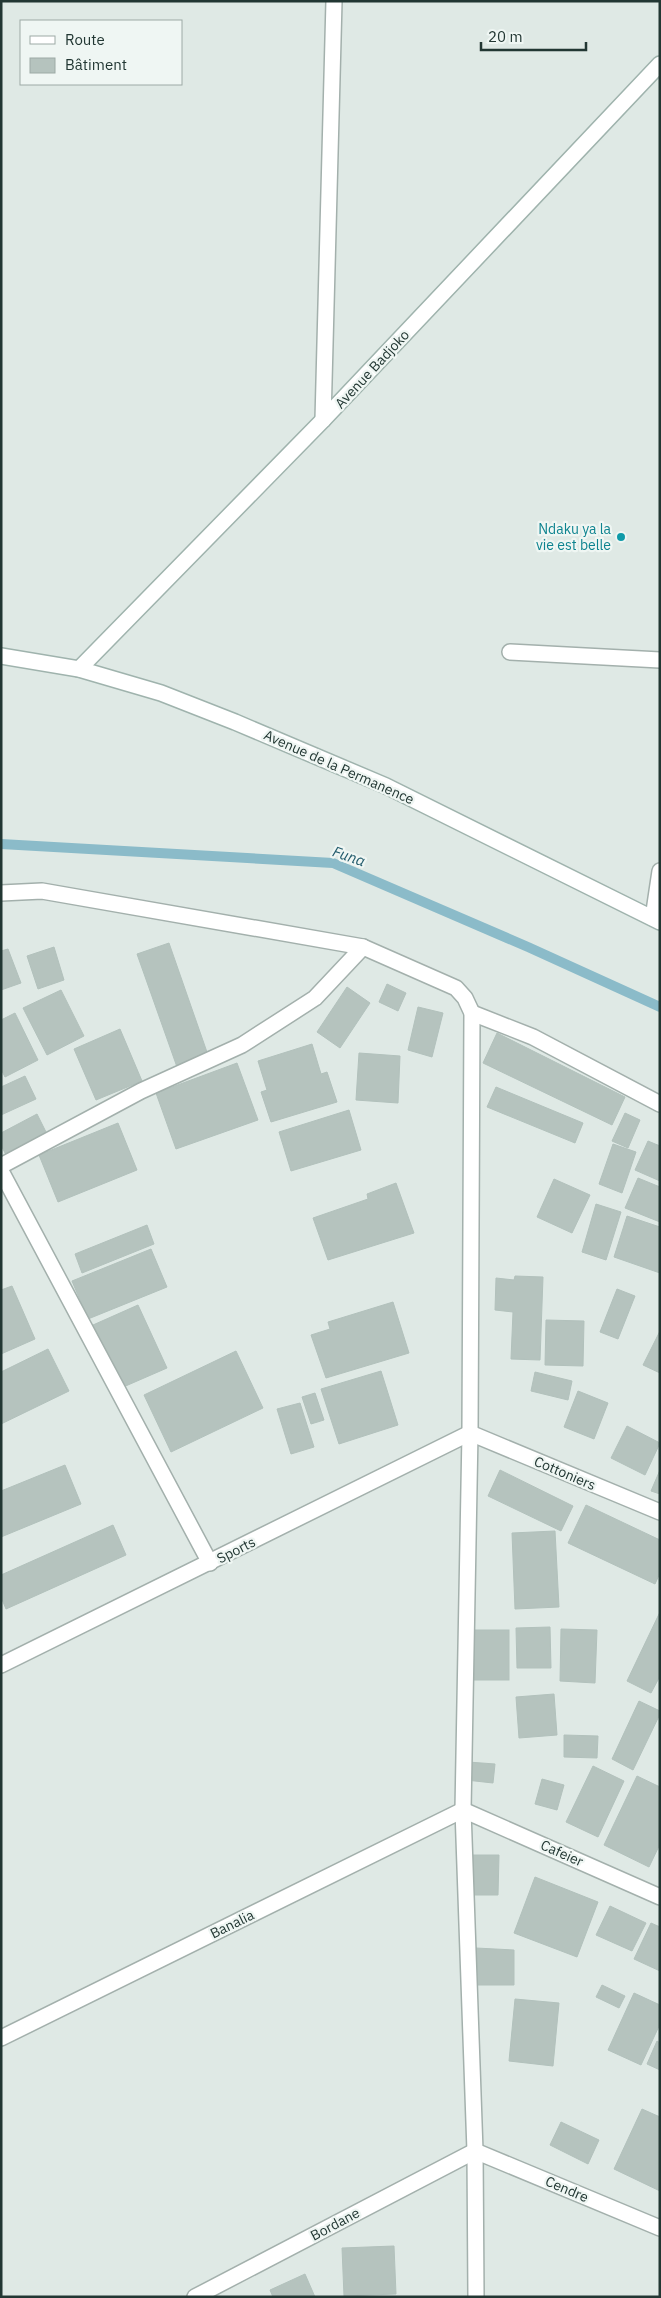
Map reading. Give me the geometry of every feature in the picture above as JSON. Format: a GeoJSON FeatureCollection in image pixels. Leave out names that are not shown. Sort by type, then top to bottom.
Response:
{"type":"FeatureCollection","features":[{"type":"Feature","properties":{"kind":"street"},"geometry":{"type":"LineString","coordinates":[[323,420],[334,1]]}},
{"type":"Feature","properties":{"kind":"street","name":"Avenue Badjoko"},"geometry":{"type":"LineString","coordinates":[[78,669],[323,420],[660,64]]}},
{"type":"Feature","properties":{"kind":"street"},"geometry":{"type":"LineString","coordinates":[[510,652],[660,660]]}},
{"type":"Feature","properties":{"kind":"street","name":"Avenue de la Permanence"},"geometry":{"type":"LineString","coordinates":[[1,656],[78,669],[161,693],[235,722],[386,786],[656,920]]}},
{"type":"Feature","properties":{"kind":"street"},"geometry":{"type":"LineString","coordinates":[[656,920],[660,871]]}},
{"type":"Feature","properties":{"kind":"street"},"geometry":{"type":"LineString","coordinates":[[1,893],[42,891],[363,948],[456,988],[466,998],[472,1014],[470,1433],[463,1810],[475,2151],[476,2297]]}},
{"type":"Feature","properties":{"kind":"street"},"geometry":{"type":"LineString","coordinates":[[1,1166],[141,1091],[242,1045],[315,998],[363,948]]}},
{"type":"Feature","properties":{"kind":"street"},"geometry":{"type":"LineString","coordinates":[[472,1014],[533,1037],[660,1104]]}},
{"type":"Feature","properties":{"kind":"street"},"geometry":{"type":"LineString","coordinates":[[1,1171],[210,1563]]}},
{"type":"Feature","properties":{"kind":"street","name":"Cottoniers"},"geometry":{"type":"LineString","coordinates":[[470,1433],[660,1512]]}},
{"type":"Feature","properties":{"kind":"street","name":"Sports"},"geometry":{"type":"LineString","coordinates":[[1,1665],[470,1433]]}},
{"type":"Feature","properties":{"kind":"street","name":"Cafeier"},"geometry":{"type":"LineString","coordinates":[[463,1810],[660,1896]]}},
{"type":"Feature","properties":{"kind":"street","name":"Banalia"},"geometry":{"type":"LineString","coordinates":[[1,2038],[463,1810]]}},
{"type":"Feature","properties":{"kind":"street","name":"Cendre"},"geometry":{"type":"LineString","coordinates":[[475,2151],[660,2228]]}},
{"type":"Feature","properties":{"kind":"street","name":"Bordane"},"geometry":{"type":"LineString","coordinates":[[195,2297],[475,2151]]}},
{"type":"Feature","properties":{"kind":"building"},"geometry":{"type":"Polygon","coordinates":[[[169,943],[208,1055],[177,1067],[137,954],[169,943]]]}},
{"type":"Feature","properties":{"kind":"building"},"geometry":{"type":"Polygon","coordinates":[[[54,947],[64,980],[38,989],[27,956],[54,947]]]}},
{"type":"Feature","properties":{"kind":"building"},"geometry":{"type":"Polygon","coordinates":[[[8,949],[21,983],[1,990],[1,951],[8,949]]]}},
{"type":"Feature","properties":{"kind":"building"},"geometry":{"type":"Polygon","coordinates":[[[387,984],[406,993],[398,1011],[379,1002],[387,984]]]}},
{"type":"Feature","properties":{"kind":"building"},"geometry":{"type":"Polygon","coordinates":[[[347,987],[370,1003],[340,1048],[317,1032],[347,987]]]}},
{"type":"Feature","properties":{"kind":"building"},"geometry":{"type":"Polygon","coordinates":[[[61,990],[84,1036],[47,1055],[23,1008],[61,990]]]}},
{"type":"Feature","properties":{"kind":"building"},"geometry":{"type":"Polygon","coordinates":[[[418,1007],[443,1013],[432,1057],[408,1050],[418,1007]]]}},
{"type":"Feature","properties":{"kind":"building"},"geometry":{"type":"Polygon","coordinates":[[[15,1013],[38,1060],[5,1077],[1,1069],[1,1020],[15,1013]]]}},
{"type":"Feature","properties":{"kind":"building"},"geometry":{"type":"Polygon","coordinates":[[[120,1029],[142,1081],[96,1100],[74,1049],[120,1029]]]}},
{"type":"Feature","properties":{"kind":"building"},"geometry":{"type":"Polygon","coordinates":[[[497,1033],[625,1097],[612,1125],[483,1063],[497,1033]]]}},
{"type":"Feature","properties":{"kind":"building"},"geometry":{"type":"Polygon","coordinates":[[[312,1044],[321,1074],[327,1072],[337,1102],[271,1122],[261,1092],[267,1090],[258,1061],[312,1044]]]}},
{"type":"Feature","properties":{"kind":"building"},"geometry":{"type":"Polygon","coordinates":[[[359,1053],[400,1056],[398,1103],[356,1100],[359,1053]]]}},
{"type":"Feature","properties":{"kind":"building"},"geometry":{"type":"Polygon","coordinates":[[[237,1063],[258,1120],[176,1149],[156,1093],[237,1063]]]}},
{"type":"Feature","properties":{"kind":"building"},"geometry":{"type":"Polygon","coordinates":[[[25,1076],[36,1099],[1,1115],[1,1087],[25,1076]]]}},
{"type":"Feature","properties":{"kind":"building"},"geometry":{"type":"Polygon","coordinates":[[[496,1087],[583,1123],[575,1143],[487,1107],[496,1087]]]}},
{"type":"Feature","properties":{"kind":"building"},"geometry":{"type":"Polygon","coordinates":[[[349,1110],[361,1150],[291,1171],[279,1132],[349,1110]]]}},
{"type":"Feature","properties":{"kind":"building"},"geometry":{"type":"Polygon","coordinates":[[[625,1113],[640,1120],[628,1148],[612,1141],[625,1113]]]}},
{"type":"Feature","properties":{"kind":"building"},"geometry":{"type":"Polygon","coordinates":[[[37,1114],[47,1134],[6,1155],[1,1145],[1,1133],[37,1114]]]}},
{"type":"Feature","properties":{"kind":"building"},"geometry":{"type":"Polygon","coordinates":[[[118,1123],[137,1170],[58,1202],[39,1155],[118,1123]]]}},
{"type":"Feature","properties":{"kind":"building"},"geometry":{"type":"Polygon","coordinates":[[[648,1141],[660,1146],[660,1181],[635,1170],[648,1141]]]}},
{"type":"Feature","properties":{"kind":"building"},"geometry":{"type":"Polygon","coordinates":[[[613,1144],[636,1152],[622,1193],[599,1184],[613,1144]]]}},
{"type":"Feature","properties":{"kind":"building"},"geometry":{"type":"Polygon","coordinates":[[[638,1178],[660,1187],[660,1222],[625,1208],[638,1178]]]}},
{"type":"Feature","properties":{"kind":"building"},"geometry":{"type":"Polygon","coordinates":[[[554,1179],[590,1195],[572,1233],[537,1217],[554,1179]]]}},
{"type":"Feature","properties":{"kind":"building"},"geometry":{"type":"Polygon","coordinates":[[[396,1183],[414,1233],[328,1260],[313,1218],[368,1199],[367,1194],[396,1183]]]}},
{"type":"Feature","properties":{"kind":"building"},"geometry":{"type":"Polygon","coordinates":[[[596,1204],[621,1212],[606,1260],[582,1252],[596,1204]]]}},
{"type":"Feature","properties":{"kind":"building"},"geometry":{"type":"Polygon","coordinates":[[[627,1216],[660,1227],[660,1273],[614,1257],[627,1216]]]}},
{"type":"Feature","properties":{"kind":"building"},"geometry":{"type":"Polygon","coordinates":[[[147,1225],[154,1244],[82,1273],[75,1254],[147,1225]]]}},
{"type":"Feature","properties":{"kind":"building"},"geometry":{"type":"Polygon","coordinates":[[[151,1249],[167,1287],[88,1319],[72,1281],[151,1249]]]}},
{"type":"Feature","properties":{"kind":"building"},"geometry":{"type":"Polygon","coordinates":[[[515,1276],[543,1277],[540,1360],[511,1359],[513,1312],[495,1310],[496,1278],[514,1280],[515,1276]]]}},
{"type":"Feature","properties":{"kind":"building"},"geometry":{"type":"Polygon","coordinates":[[[12,1286],[35,1339],[1,1354],[1,1290],[12,1286]]]}},
{"type":"Feature","properties":{"kind":"building"},"geometry":{"type":"Polygon","coordinates":[[[617,1289],[635,1296],[618,1339],[600,1332],[617,1289]]]}},
{"type":"Feature","properties":{"kind":"building"},"geometry":{"type":"Polygon","coordinates":[[[393,1302],[409,1353],[326,1378],[311,1335],[330,1329],[328,1322],[393,1302]]]}},
{"type":"Feature","properties":{"kind":"building"},"geometry":{"type":"Polygon","coordinates":[[[138,1305],[167,1368],[121,1388],[93,1325],[138,1305]]]}},
{"type":"Feature","properties":{"kind":"building"},"geometry":{"type":"Polygon","coordinates":[[[546,1320],[584,1321],[583,1366],[545,1365],[546,1320]]]}},
{"type":"Feature","properties":{"kind":"building"},"geometry":{"type":"Polygon","coordinates":[[[660,1331],[660,1373],[643,1365],[660,1331]]]}},
{"type":"Feature","properties":{"kind":"building"},"geometry":{"type":"Polygon","coordinates":[[[48,1349],[69,1391],[1,1424],[1,1372],[48,1349]]]}},
{"type":"Feature","properties":{"kind":"building"},"geometry":{"type":"Polygon","coordinates":[[[236,1351],[263,1408],[171,1452],[144,1395],[236,1351]]]}},
{"type":"Feature","properties":{"kind":"building"},"geometry":{"type":"Polygon","coordinates":[[[381,1371],[398,1425],[339,1444],[321,1389],[381,1371]]]}},
{"type":"Feature","properties":{"kind":"building"},"geometry":{"type":"Polygon","coordinates":[[[535,1372],[572,1381],[568,1400],[531,1391],[535,1372]]]}},
{"type":"Feature","properties":{"kind":"building"},"geometry":{"type":"Polygon","coordinates":[[[578,1391],[608,1403],[594,1439],[564,1427],[578,1391]]]}},
{"type":"Feature","properties":{"kind":"building"},"geometry":{"type":"Polygon","coordinates":[[[315,1393],[324,1420],[311,1424],[302,1397],[315,1393]]]}},
{"type":"Feature","properties":{"kind":"building"},"geometry":{"type":"Polygon","coordinates":[[[300,1403],[314,1447],[291,1454],[277,1409],[300,1403]]]}},
{"type":"Feature","properties":{"kind":"building"},"geometry":{"type":"Polygon","coordinates":[[[627,1426],[660,1443],[645,1475],[611,1458],[627,1426]]]}},
{"type":"Feature","properties":{"kind":"building"},"geometry":{"type":"Polygon","coordinates":[[[65,1465],[81,1504],[1,1537],[1,1491],[65,1465]]]}},
{"type":"Feature","properties":{"kind":"building"},"geometry":{"type":"Polygon","coordinates":[[[500,1470],[573,1506],[561,1531],[488,1496],[500,1470]]]}},
{"type":"Feature","properties":{"kind":"building"},"geometry":{"type":"Polygon","coordinates":[[[660,1470],[660,1494],[651,1491],[660,1470]]]}},
{"type":"Feature","properties":{"kind":"building"},"geometry":{"type":"Polygon","coordinates":[[[586,1505],[660,1540],[660,1573],[655,1584],[568,1543],[586,1505]]]}},
{"type":"Feature","properties":{"kind":"building"},"geometry":{"type":"Polygon","coordinates":[[[113,1525],[126,1555],[6,1609],[1,1597],[1,1575],[113,1525]]]}},
{"type":"Feature","properties":{"kind":"building"},"geometry":{"type":"Polygon","coordinates":[[[555,1531],[559,1607],[515,1609],[512,1533],[555,1531]]]}},
{"type":"Feature","properties":{"kind":"building"},"geometry":{"type":"Polygon","coordinates":[[[660,1612],[660,1676],[651,1693],[627,1681],[660,1612]]]}},
{"type":"Feature","properties":{"kind":"building"},"geometry":{"type":"Polygon","coordinates":[[[550,1627],[551,1668],[517,1668],[516,1628],[550,1627]]]}},
{"type":"Feature","properties":{"kind":"building"},"geometry":{"type":"Polygon","coordinates":[[[561,1629],[597,1630],[595,1683],[560,1681],[561,1629]]]}},
{"type":"Feature","properties":{"kind":"building"},"geometry":{"type":"Polygon","coordinates":[[[469,1630],[509,1630],[509,1680],[469,1680],[469,1630]]]}},
{"type":"Feature","properties":{"kind":"building"},"geometry":{"type":"Polygon","coordinates":[[[554,1694],[557,1735],[519,1738],[516,1697],[554,1694]]]}},
{"type":"Feature","properties":{"kind":"building"},"geometry":{"type":"Polygon","coordinates":[[[639,1701],[660,1711],[660,1714],[633,1770],[612,1759],[639,1701]]]}},
{"type":"Feature","properties":{"kind":"building"},"geometry":{"type":"Polygon","coordinates":[[[564,1735],[598,1736],[597,1758],[564,1757],[564,1735]]]}},
{"type":"Feature","properties":{"kind":"building"},"geometry":{"type":"Polygon","coordinates":[[[468,1762],[495,1764],[493,1783],[466,1780],[468,1762]]]}},
{"type":"Feature","properties":{"kind":"building"},"geometry":{"type":"Polygon","coordinates":[[[593,1766],[624,1781],[598,1837],[566,1822],[593,1766]]]}},
{"type":"Feature","properties":{"kind":"building"},"geometry":{"type":"Polygon","coordinates":[[[637,1776],[660,1787],[660,1844],[649,1867],[604,1845],[637,1776]]]}},
{"type":"Feature","properties":{"kind":"building"},"geometry":{"type":"Polygon","coordinates":[[[542,1779],[564,1785],[557,1810],[535,1804],[542,1779]]]}},
{"type":"Feature","properties":{"kind":"building"},"geometry":{"type":"Polygon","coordinates":[[[472,1855],[499,1855],[498,1895],[472,1895],[472,1855]]]}},
{"type":"Feature","properties":{"kind":"building"},"geometry":{"type":"Polygon","coordinates":[[[535,1877],[598,1902],[577,1957],[514,1933],[535,1877]]]}},
{"type":"Feature","properties":{"kind":"building"},"geometry":{"type":"Polygon","coordinates":[[[610,1906],[646,1923],[632,1951],[596,1935],[610,1906]]]}},
{"type":"Feature","properties":{"kind":"building"},"geometry":{"type":"Polygon","coordinates":[[[651,1923],[660,1927],[660,1971],[634,1959],[651,1923]]]}},
{"type":"Feature","properties":{"kind":"building"},"geometry":{"type":"Polygon","coordinates":[[[476,1948],[514,1950],[514,1985],[476,1985],[476,1948]]]}},
{"type":"Feature","properties":{"kind":"building"},"geometry":{"type":"Polygon","coordinates":[[[602,1985],[625,1996],[619,2008],[596,1997],[602,1985]]]}},
{"type":"Feature","properties":{"kind":"building"},"geometry":{"type":"Polygon","coordinates":[[[634,1993],[660,2005],[660,2024],[641,2065],[608,2050],[634,1993]]]}},
{"type":"Feature","properties":{"kind":"building"},"geometry":{"type":"Polygon","coordinates":[[[515,1999],[559,2003],[553,2066],[509,2061],[515,1999]]]}},
{"type":"Feature","properties":{"kind":"building"},"geometry":{"type":"Polygon","coordinates":[[[657,2041],[660,2043],[660,2070],[647,2064],[657,2041]]]}},
{"type":"Feature","properties":{"kind":"building"},"geometry":{"type":"Polygon","coordinates":[[[642,2109],[660,2117],[660,2191],[614,2169],[642,2109]]]}},
{"type":"Feature","properties":{"kind":"building"},"geometry":{"type":"Polygon","coordinates":[[[561,2122],[599,2140],[588,2164],[550,2145],[561,2122]]]}},
{"type":"Feature","properties":{"kind":"building"},"geometry":{"type":"Polygon","coordinates":[[[394,2246],[396,2294],[344,2296],[342,2248],[394,2246]]]}},
{"type":"Feature","properties":{"kind":"building"},"geometry":{"type":"Polygon","coordinates":[[[305,2274],[315,2297],[273,2297],[270,2290],[305,2274]]]}},
{"type":"Feature","properties":{"kind":"waterway","name":"Funa"},"geometry":{"type":"LineString","coordinates":[[1,844],[333,863],[528,947],[660,1007]]}},
{"type":"Feature","properties":{"kind":"place","name":"Ndaku ya la vie est belle"},"geometry":{"type":"Point","coordinates":[621,537]}}]}
